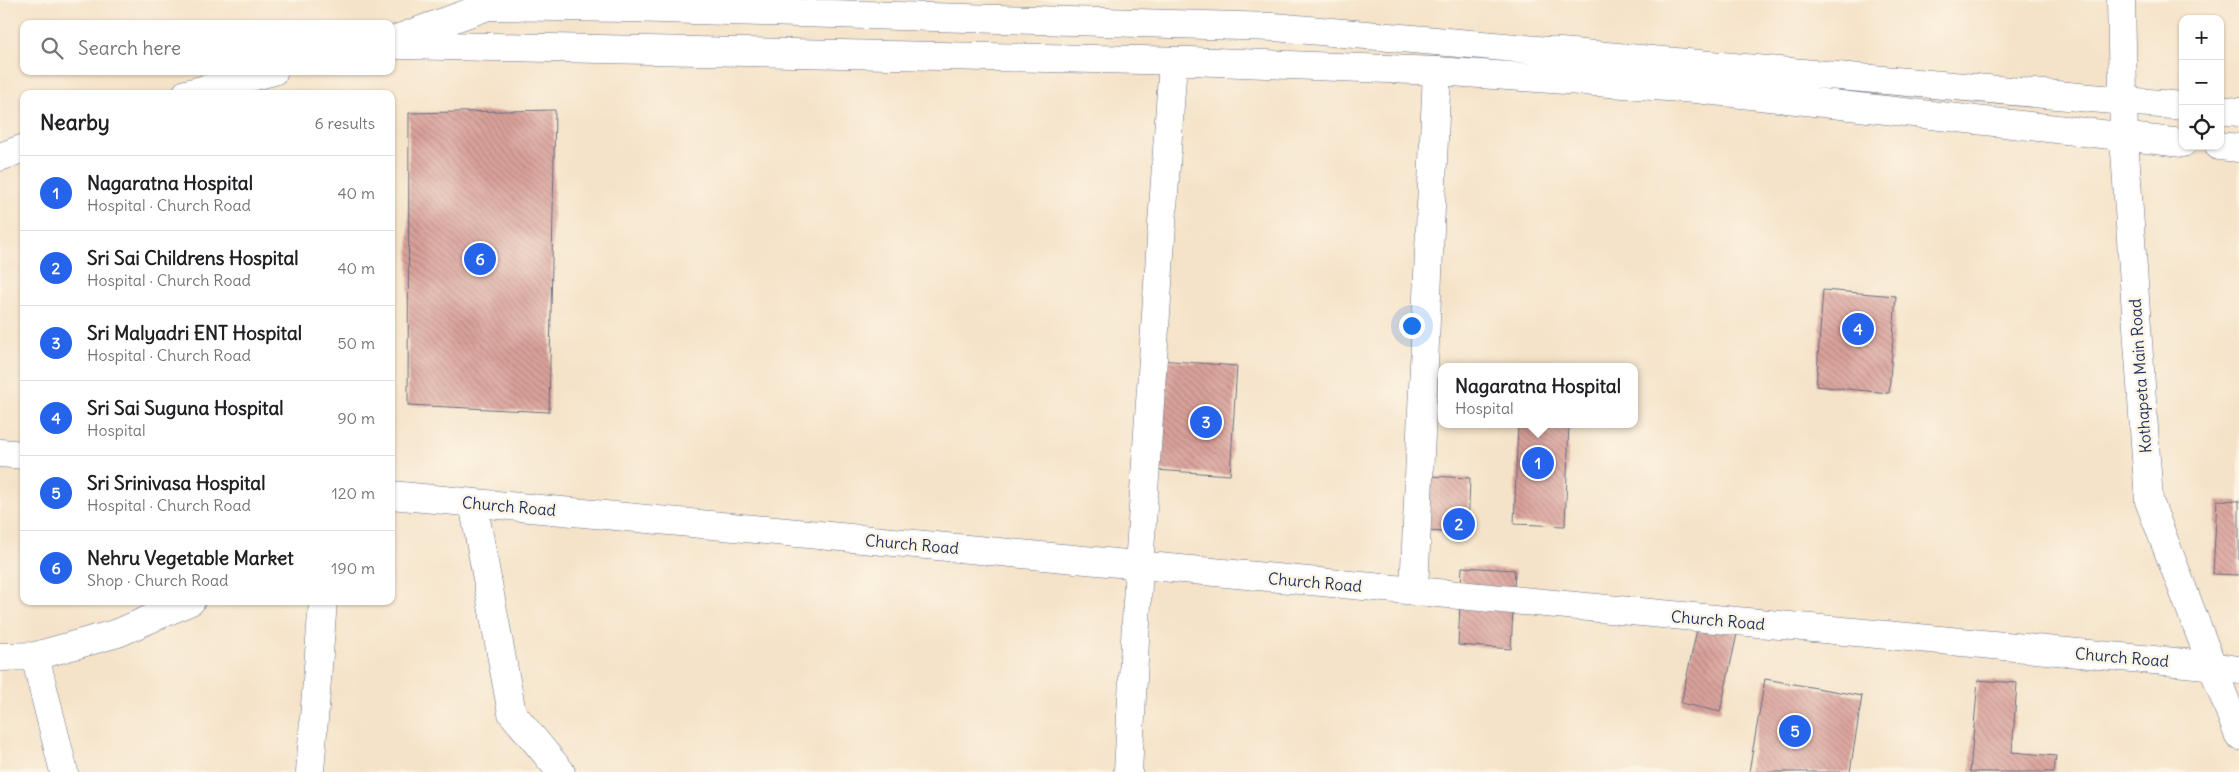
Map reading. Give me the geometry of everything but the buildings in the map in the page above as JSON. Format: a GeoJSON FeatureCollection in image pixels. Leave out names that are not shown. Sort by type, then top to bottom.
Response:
{"type":"FeatureCollection","features":[{"type":"Feature","properties":{"kind":"street","name":"Kothapeta Main Road"},"geometry":{"type":"LineString","coordinates":[[2121,0],[2124,138],[2149,501],[2226,668],[2239,736]]}},
{"type":"Feature","properties":{"kind":"street"},"geometry":{"type":"LineString","coordinates":[[395,39],[488,6],[626,4],[1274,27],[2123,99],[2179,106]]}},
{"type":"Feature","properties":{"kind":"street"},"geometry":{"type":"LineString","coordinates":[[395,45],[1173,61],[1437,71],[1696,89],[2179,143]]}},
{"type":"Feature","properties":{"kind":"street"},"geometry":{"type":"LineString","coordinates":[[1128,772],[1139,566],[1173,61]]}},
{"type":"Feature","properties":{"kind":"street"},"geometry":{"type":"LineString","coordinates":[[1414,591],[1437,71]]}},
{"type":"Feature","properties":{"kind":"street"},"geometry":{"type":"LineString","coordinates":[[201,90],[259,75]]}},
{"type":"Feature","properties":{"kind":"street"},"geometry":{"type":"LineString","coordinates":[[2224,110],[2239,112]]}},
{"type":"Feature","properties":{"kind":"street"},"geometry":{"type":"LineString","coordinates":[[2224,146],[2239,148]]}},
{"type":"Feature","properties":{"kind":"street"},"geometry":{"type":"LineString","coordinates":[[0,157],[20,150]]}},
{"type":"Feature","properties":{"kind":"street"},"geometry":{"type":"LineString","coordinates":[[0,453],[20,455]]}},
{"type":"Feature","properties":{"kind":"street","name":"Church Road"},"geometry":{"type":"LineString","coordinates":[[395,495],[2226,668]]}},
{"type":"Feature","properties":{"kind":"street"},"geometry":{"type":"LineString","coordinates":[[473,503],[512,713],[561,772]]}},
{"type":"Feature","properties":{"kind":"street"},"geometry":{"type":"LineString","coordinates":[[0,657],[35,656],[118,633],[183,605]]}},
{"type":"Feature","properties":{"kind":"street"},"geometry":{"type":"LineString","coordinates":[[310,772],[323,605]]}},
{"type":"Feature","properties":{"kind":"street"},"geometry":{"type":"LineString","coordinates":[[35,656],[64,772]]}},
{"type":"Feature","properties":{"kind":"place","name":"Nehru Vegetable Market"},"geometry":{"type":"Point","coordinates":[480,259]}},
{"type":"Feature","properties":{"kind":"place","name":"Sri Sai Suguna Hospital"},"geometry":{"type":"Point","coordinates":[1858,329]}},
{"type":"Feature","properties":{"kind":"place","name":"Sri Malyadri ENT Hospital"},"geometry":{"type":"Point","coordinates":[1206,422]}},
{"type":"Feature","properties":{"kind":"place","name":"Nagaratna Hospital"},"geometry":{"type":"Point","coordinates":[1538,463]}},
{"type":"Feature","properties":{"kind":"place","name":"Sri Sai Childrens Hospital"},"geometry":{"type":"Point","coordinates":[1459,524]}},
{"type":"Feature","properties":{"kind":"place","name":"Sri Srinivasa Hospital"},"geometry":{"type":"Point","coordinates":[1795,731]}}]}
